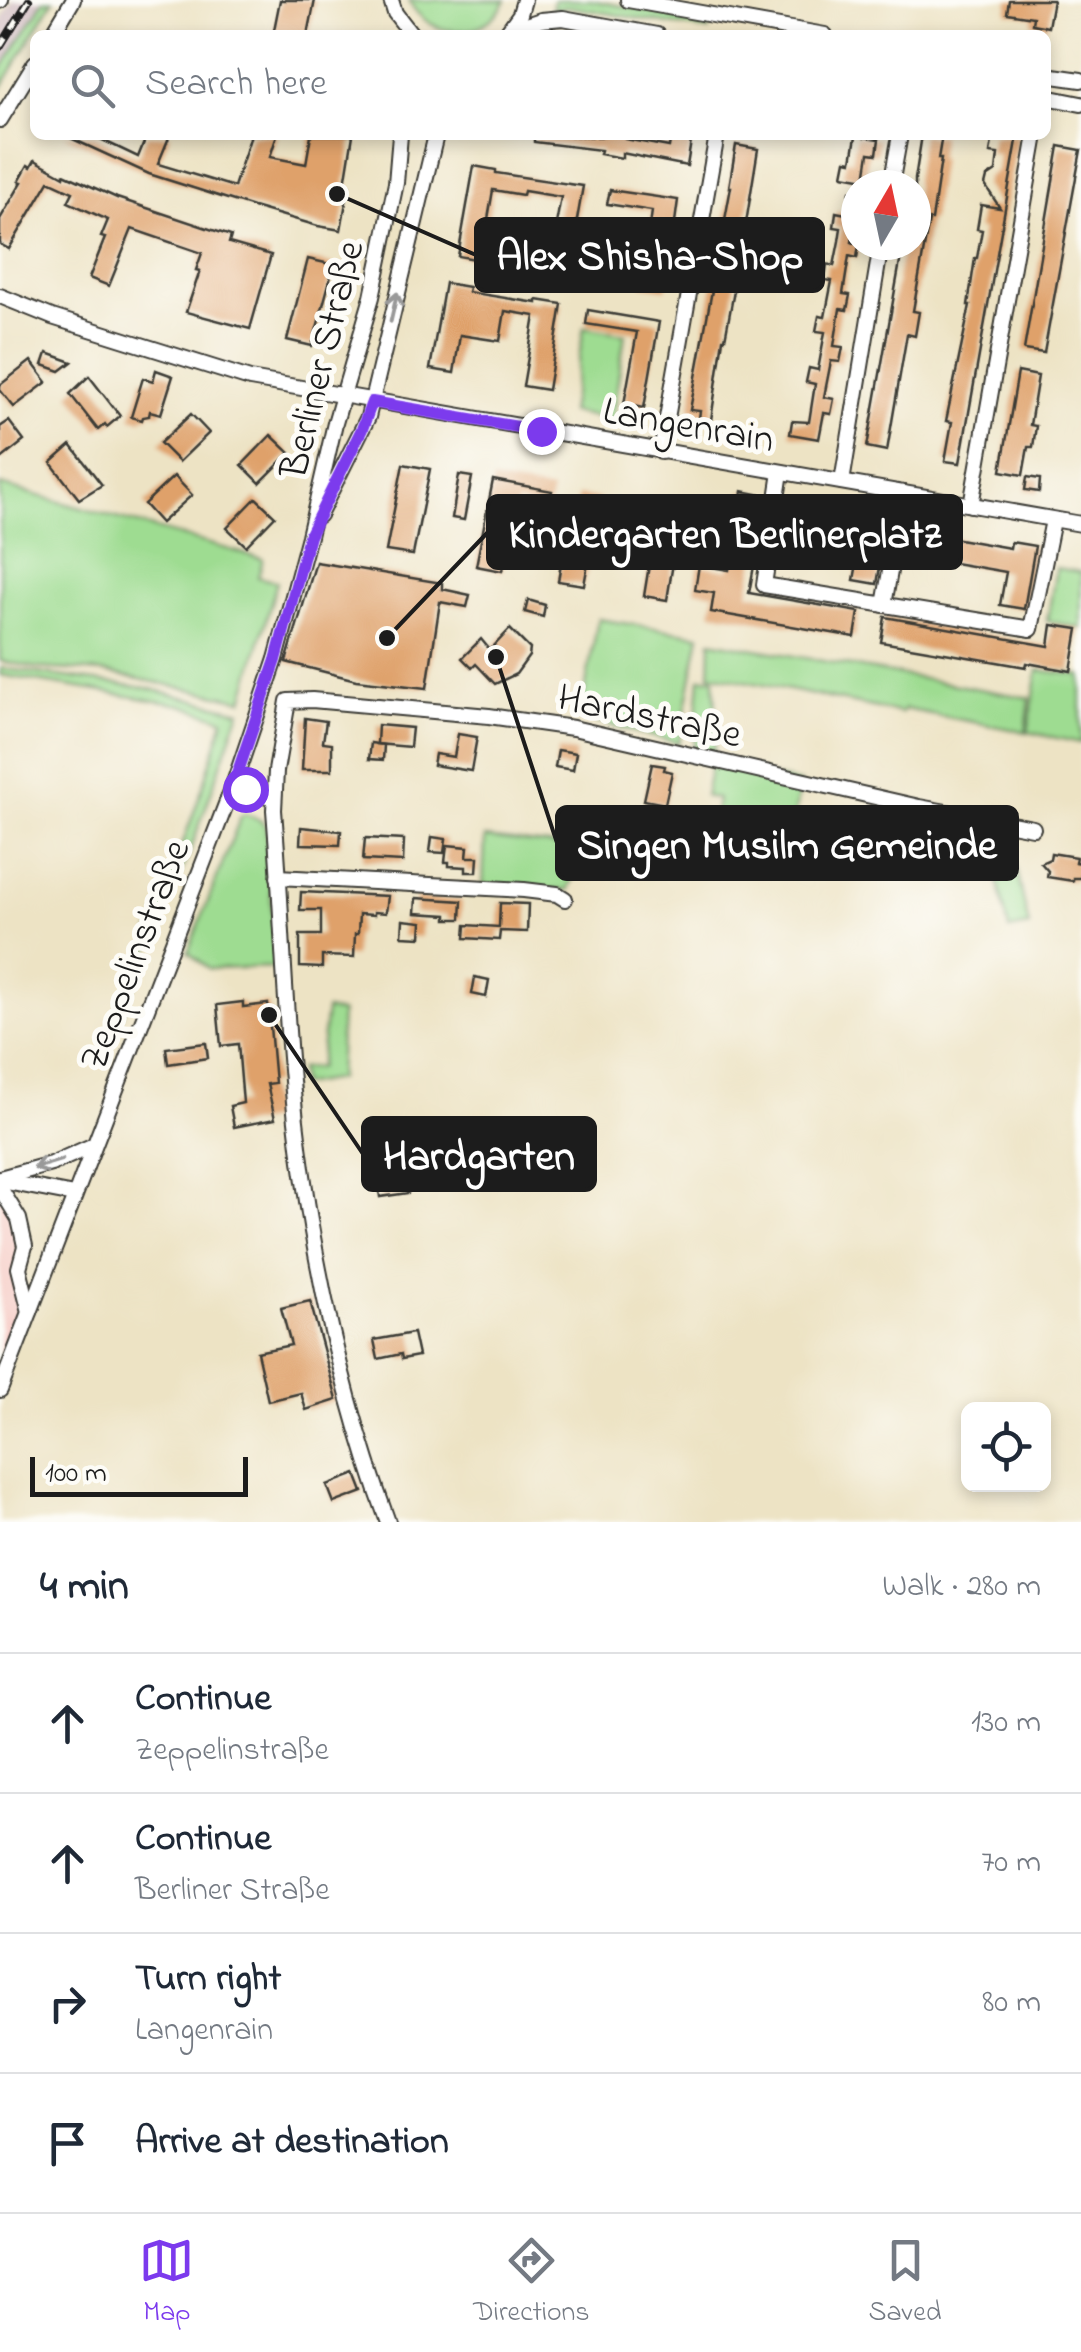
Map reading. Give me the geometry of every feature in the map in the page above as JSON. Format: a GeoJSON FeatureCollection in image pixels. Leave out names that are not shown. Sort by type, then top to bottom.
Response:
{"type":"FeatureCollection","features":[{"type":"Feature","properties":{"kind":"street"},"geometry":{"type":"LineString","coordinates":[[55,30],[73,0]]}},
{"type":"Feature","properties":{"kind":"street"},"geometry":{"type":"LineString","coordinates":[[390,0],[405,30]]}},
{"type":"Feature","properties":{"kind":"street"},"geometry":{"type":"LineString","coordinates":[[507,30],[520,14],[524,0]]}},
{"type":"Feature","properties":{"kind":"street"},"geometry":{"type":"LineString","coordinates":[[628,0],[733,28],[759,30]]}},
{"type":"Feature","properties":{"kind":"street"},"geometry":{"type":"LineString","coordinates":[[513,30],[541,20],[563,18],[630,30]]}},
{"type":"Feature","properties":{"kind":"street"},"geometry":{"type":"LineString","coordinates":[[0,120],[30,71]]}},
{"type":"Feature","properties":{"kind":"street"},"geometry":{"type":"LineString","coordinates":[[1051,77],[1081,80]]}},
{"type":"Feature","properties":{"kind":"street"},"geometry":{"type":"LineString","coordinates":[[1051,99],[1081,104]]}},
{"type":"Feature","properties":{"kind":"street","name":"Berliner Straße"},"geometry":{"type":"LineString","coordinates":[[309,536],[335,423],[375,283],[396,184],[400,140]]}},
{"type":"Feature","properties":{"kind":"street","name":"Berliner Straße"},"geometry":{"type":"LineString","coordinates":[[309,536],[372,402],[435,140]]}},
{"type":"Feature","properties":{"kind":"street"},"geometry":{"type":"LineString","coordinates":[[660,452],[715,140]]}},
{"type":"Feature","properties":{"kind":"street"},"geometry":{"type":"LineString","coordinates":[[894,170],[899,140]]}},
{"type":"Feature","properties":{"kind":"street"},"geometry":{"type":"LineString","coordinates":[[971,505],[1035,140]]}},
{"type":"Feature","properties":{"kind":"street"},"geometry":{"type":"LineString","coordinates":[[842,482],[879,260]]}},
{"type":"Feature","properties":{"kind":"street","name":"Langenrain"},"geometry":{"type":"LineString","coordinates":[[0,296],[52,317],[250,379],[1081,524]]}},
{"type":"Feature","properties":{"kind":"street"},"geometry":{"type":"LineString","coordinates":[[781,472],[764,585],[1031,629],[1053,520]]}},
{"type":"Feature","properties":{"kind":"street"},"geometry":{"type":"LineString","coordinates":[[884,605],[904,494]]}},
{"type":"Feature","properties":{"kind":"street","name":"Zeppelinstraße"},"geometry":{"type":"LineString","coordinates":[[0,1390],[233,786],[276,660],[309,536]]}},
{"type":"Feature","properties":{"kind":"street","name":"Hardstraße"},"geometry":{"type":"LineString","coordinates":[[388,1522],[350,1400],[322,1289],[300,1153],[274,798],[288,701],[489,716],[573,728],[919,807],[1033,828]]}},
{"type":"Feature","properties":{"kind":"street"},"geometry":{"type":"LineString","coordinates":[[233,786],[274,798]]}},
{"type":"Feature","properties":{"kind":"street"},"geometry":{"type":"LineString","coordinates":[[278,877],[524,890],[557,894],[565,899]]}},
{"type":"Feature","properties":{"kind":"street"},"geometry":{"type":"LineString","coordinates":[[0,1182],[94,1145]]}},
{"type":"Feature","properties":{"kind":"street"},"geometry":{"type":"LineString","coordinates":[[0,1182],[74,1195]]}},
{"type":"Feature","properties":{"kind":"street"},"geometry":{"type":"LineString","coordinates":[[0,1182],[19,1219],[25,1246],[19,1268],[30,1312]]}},
{"type":"Feature","properties":{"kind":"shaded area"},"geometry":{"type":"Polygon","coordinates":[[[13,0],[44,0],[0,72],[0,22],[13,0]]]}},
{"type":"Feature","properties":{"kind":"shaded area"},"geometry":{"type":"Polygon","coordinates":[[[0,1183],[19,1197],[26,1243],[19,1305],[0,1355],[0,1183]]]}},
{"type":"Feature","properties":{"kind":"green space"},"geometry":{"type":"Polygon","coordinates":[[[44,0],[53,0],[35,30],[30,30],[30,39],[0,90],[0,72],[44,0]]]}},
{"type":"Feature","properties":{"kind":"green space"},"geometry":{"type":"Polygon","coordinates":[[[409,0],[506,0],[486,23],[472,29],[443,29],[418,13],[409,0]]]}},
{"type":"Feature","properties":{"kind":"green space"},"geometry":{"type":"Polygon","coordinates":[[[554,0],[591,0],[710,23],[709,30],[703,30],[571,7],[552,9],[554,0]]]}},
{"type":"Feature","properties":{"kind":"green space"},"geometry":{"type":"Polygon","coordinates":[[[584,327],[625,334],[612,420],[570,412],[584,327]]]}},
{"type":"Feature","properties":{"kind":"green space"},"geometry":{"type":"Polygon","coordinates":[[[0,485],[263,559],[258,577],[277,582],[243,700],[104,672],[37,668],[0,661],[0,485]]]}},
{"type":"Feature","properties":{"kind":"green space"},"geometry":{"type":"Polygon","coordinates":[[[1056,568],[1081,572],[1081,628],[1047,621],[1056,568]]]}},
{"type":"Feature","properties":{"kind":"green space"},"geometry":{"type":"Polygon","coordinates":[[[598,619],[700,635],[679,743],[580,718],[598,619]]]}},
{"type":"Feature","properties":{"kind":"green space"},"geometry":{"type":"Polygon","coordinates":[[[711,641],[1030,698],[1026,732],[904,709],[902,713],[710,674],[711,641]]]}},
{"type":"Feature","properties":{"kind":"green space"},"geometry":{"type":"Polygon","coordinates":[[[0,668],[147,688],[240,711],[192,846],[112,1040],[224,719],[181,705],[0,675],[0,668]]]}},
{"type":"Feature","properties":{"kind":"green space"},"geometry":{"type":"Polygon","coordinates":[[[1038,670],[1081,675],[1081,743],[1028,732],[1038,670]]]}},
{"type":"Feature","properties":{"kind":"green space"},"geometry":{"type":"Polygon","coordinates":[[[700,678],[714,678],[717,730],[713,754],[694,749],[700,678]]]}},
{"type":"Feature","properties":{"kind":"green space"},"geometry":{"type":"Polygon","coordinates":[[[711,764],[800,783],[790,842],[713,828],[717,799],[705,796],[711,764]]]}},
{"type":"Feature","properties":{"kind":"green space"},"geometry":{"type":"Polygon","coordinates":[[[245,814],[266,826],[276,967],[209,969],[188,952],[245,814]]]}},
{"type":"Feature","properties":{"kind":"green space"},"geometry":{"type":"Polygon","coordinates":[[[485,838],[584,849],[568,891],[483,884],[485,838]]]}},
{"type":"Feature","properties":{"kind":"green space"},"geometry":{"type":"Polygon","coordinates":[[[990,846],[1012,848],[1029,926],[1009,930],[990,846]]]}},
{"type":"Feature","properties":{"kind":"green space"},"geometry":{"type":"Polygon","coordinates":[[[326,1010],[341,1013],[338,1079],[301,1085],[299,1069],[319,1067],[326,1010]]]}},
{"type":"Feature","properties":{"kind":"building"},"geometry":{"type":"Polygon","coordinates":[[[280,0],[315,0],[309,30],[274,30],[280,0]]]}},
{"type":"Feature","properties":{"kind":"building"},"geometry":{"type":"Polygon","coordinates":[[[1009,0],[1053,0],[1048,27],[1032,24],[1033,17],[1007,13],[1009,0]]]}},
{"type":"Feature","properties":{"kind":"building"},"geometry":{"type":"Polygon","coordinates":[[[75,140],[102,140],[138,157],[145,140],[168,140],[158,164],[234,187],[249,140],[275,140],[270,157],[306,164],[310,140],[352,140],[341,230],[149,174],[75,140]]]}},
{"type":"Feature","properties":{"kind":"building"},"geometry":{"type":"Polygon","coordinates":[[[630,140],[669,147],[670,140],[691,140],[687,166],[534,142],[630,140]]]}},
{"type":"Feature","properties":{"kind":"building"},"geometry":{"type":"Polygon","coordinates":[[[855,140],[879,140],[877,154],[869,153],[866,170],[844,170],[846,160],[852,161],[855,140]]]}},
{"type":"Feature","properties":{"kind":"building"},"geometry":{"type":"Polygon","coordinates":[[[921,140],[941,140],[932,220],[931,170],[916,170],[921,140]]]}},
{"type":"Feature","properties":{"kind":"building"},"geometry":{"type":"Polygon","coordinates":[[[992,140],[1017,140],[960,463],[945,461],[952,422],[946,421],[970,305],[982,230],[977,229],[981,205],[1000,208],[985,185],[987,177],[996,171],[998,154],[990,153],[992,140]]]}},
{"type":"Feature","properties":{"kind":"building"},"geometry":{"type":"Polygon","coordinates":[[[736,145],[758,149],[711,420],[699,418],[700,411],[690,410],[736,145]]]}},
{"type":"Feature","properties":{"kind":"building"},"geometry":{"type":"Polygon","coordinates":[[[1059,146],[1081,150],[1044,353],[1024,350],[1059,146]]]}},
{"type":"Feature","properties":{"kind":"building"},"geometry":{"type":"Polygon","coordinates":[[[35,160],[117,198],[231,236],[229,243],[271,255],[250,329],[186,312],[202,253],[132,229],[109,286],[89,278],[108,220],[68,202],[73,192],[49,181],[9,249],[0,244],[0,219],[28,165],[31,167],[35,160]]]}},
{"type":"Feature","properties":{"kind":"building"},"geometry":{"type":"Polygon","coordinates":[[[474,166],[583,186],[568,271],[548,268],[561,197],[524,191],[523,195],[493,190],[481,260],[458,256],[474,166]]]}},
{"type":"Feature","properties":{"kind":"building"},"geometry":{"type":"Polygon","coordinates":[[[610,190],[678,200],[666,289],[642,285],[652,211],[607,204],[610,190]]]}},
{"type":"Feature","properties":{"kind":"building"},"geometry":{"type":"Polygon","coordinates":[[[836,212],[841,213],[841,228],[834,227],[836,212]]]}},
{"type":"Feature","properties":{"kind":"building"},"geometry":{"type":"Polygon","coordinates":[[[841,228],[841,260],[848,260],[843,294],[850,295],[847,310],[840,309],[834,346],[843,347],[840,362],[831,361],[824,397],[834,399],[831,414],[824,413],[819,439],[790,434],[792,421],[809,422],[815,384],[806,382],[809,368],[818,370],[825,332],[816,331],[819,316],[825,317],[832,281],[825,280],[827,264],[834,266],[841,228]]]}},
{"type":"Feature","properties":{"kind":"building"},"geometry":{"type":"Polygon","coordinates":[[[308,259],[334,265],[312,346],[287,340],[308,259]]]}},
{"type":"Feature","properties":{"kind":"building"},"geometry":{"type":"Polygon","coordinates":[[[900,260],[922,260],[913,311],[919,312],[915,336],[907,334],[887,451],[867,447],[900,260]]]}},
{"type":"Feature","properties":{"kind":"building"},"geometry":{"type":"Polygon","coordinates":[[[445,283],[469,287],[468,292],[562,304],[548,390],[523,386],[535,316],[505,311],[500,341],[460,335],[454,373],[430,369],[445,283]]]}},
{"type":"Feature","properties":{"kind":"building"},"geometry":{"type":"Polygon","coordinates":[[[588,310],[659,322],[644,408],[624,404],[637,332],[586,324],[588,310]]]}},
{"type":"Feature","properties":{"kind":"building"},"geometry":{"type":"Polygon","coordinates":[[[47,353],[72,362],[60,371],[43,365],[47,353]]]}},
{"type":"Feature","properties":{"kind":"building"},"geometry":{"type":"Polygon","coordinates":[[[31,361],[47,382],[14,407],[0,385],[31,361]]]}},
{"type":"Feature","properties":{"kind":"building"},"geometry":{"type":"Polygon","coordinates":[[[156,370],[173,376],[161,414],[150,411],[142,420],[131,417],[143,378],[153,381],[156,370]]]}},
{"type":"Feature","properties":{"kind":"building"},"geometry":{"type":"Polygon","coordinates":[[[1018,372],[1038,376],[1030,425],[1036,426],[1033,447],[1028,447],[1023,475],[1001,471],[1018,372]]]}},
{"type":"Feature","properties":{"kind":"building"},"geometry":{"type":"Polygon","coordinates":[[[89,376],[120,416],[98,430],[70,394],[89,376]]]}},
{"type":"Feature","properties":{"kind":"building"},"geometry":{"type":"Polygon","coordinates":[[[191,414],[209,433],[179,462],[160,443],[191,414]]]}},
{"type":"Feature","properties":{"kind":"building"},"geometry":{"type":"Polygon","coordinates":[[[9,421],[24,441],[0,460],[0,427],[9,421]]]}},
{"type":"Feature","properties":{"kind":"building"},"geometry":{"type":"Polygon","coordinates":[[[271,435],[290,453],[260,483],[242,465],[271,435]]]}},
{"type":"Feature","properties":{"kind":"building"},"geometry":{"type":"Polygon","coordinates":[[[71,445],[102,485],[79,499],[51,463],[71,445]]]}},
{"type":"Feature","properties":{"kind":"building"},"geometry":{"type":"Polygon","coordinates":[[[403,464],[430,469],[413,555],[386,551],[403,464]]]}},
{"type":"Feature","properties":{"kind":"building"},"geometry":{"type":"Polygon","coordinates":[[[459,475],[472,477],[464,520],[452,518],[459,475]]]}},
{"type":"Feature","properties":{"kind":"building"},"geometry":{"type":"Polygon","coordinates":[[[174,476],[192,495],[161,523],[144,504],[174,476]]]}},
{"type":"Feature","properties":{"kind":"building"},"geometry":{"type":"Polygon","coordinates":[[[1027,477],[1040,479],[1039,492],[1025,490],[1027,477]]]}},
{"type":"Feature","properties":{"kind":"building"},"geometry":{"type":"Polygon","coordinates":[[[493,480],[552,491],[548,509],[517,503],[502,571],[476,566],[493,480]]]}},
{"type":"Feature","properties":{"kind":"building"},"geometry":{"type":"Polygon","coordinates":[[[742,491],[767,496],[749,593],[859,612],[855,637],[711,612],[714,593],[695,590],[699,565],[729,570],[742,491]]]}},
{"type":"Feature","properties":{"kind":"building"},"geometry":{"type":"Polygon","coordinates":[[[578,495],[600,499],[584,585],[558,581],[578,495]]]}},
{"type":"Feature","properties":{"kind":"building"},"geometry":{"type":"Polygon","coordinates":[[[256,498],[275,516],[246,546],[227,528],[256,498]]]}},
{"type":"Feature","properties":{"kind":"building"},"geometry":{"type":"Polygon","coordinates":[[[623,505],[685,514],[667,600],[644,596],[659,525],[621,519],[623,505]]]}},
{"type":"Feature","properties":{"kind":"building"},"geometry":{"type":"Polygon","coordinates":[[[788,509],[865,522],[865,517],[888,520],[877,584],[854,580],[860,547],[784,535],[788,509]]]}},
{"type":"Feature","properties":{"kind":"building"},"geometry":{"type":"Polygon","coordinates":[[[913,531],[1010,548],[1011,542],[1035,546],[1024,609],[1000,605],[1006,572],[908,555],[913,531]]]}},
{"type":"Feature","properties":{"kind":"building"},"geometry":{"type":"Polygon","coordinates":[[[316,562],[442,583],[442,589],[470,595],[467,607],[440,602],[427,688],[356,680],[286,662],[316,562]]]}},
{"type":"Feature","properties":{"kind":"building"},"geometry":{"type":"Polygon","coordinates":[[[528,600],[545,605],[543,617],[525,612],[528,600]]]}},
{"type":"Feature","properties":{"kind":"building"},"geometry":{"type":"Polygon","coordinates":[[[885,617],[1049,646],[1052,625],[1078,629],[1071,671],[881,642],[885,617]]]}},
{"type":"Feature","properties":{"kind":"building"},"geometry":{"type":"Polygon","coordinates":[[[510,629],[530,649],[529,656],[516,674],[495,684],[476,664],[472,668],[462,658],[481,639],[490,650],[510,629]]]}},
{"type":"Feature","properties":{"kind":"building"},"geometry":{"type":"Polygon","coordinates":[[[305,718],[326,721],[323,742],[332,743],[332,770],[302,770],[305,718]]]}},
{"type":"Feature","properties":{"kind":"building"},"geometry":{"type":"Polygon","coordinates":[[[378,725],[412,728],[410,747],[377,744],[378,725]]]}},
{"type":"Feature","properties":{"kind":"building"},"geometry":{"type":"Polygon","coordinates":[[[458,734],[477,737],[471,771],[433,765],[435,754],[454,757],[458,734]]]}},
{"type":"Feature","properties":{"kind":"building"},"geometry":{"type":"Polygon","coordinates":[[[371,743],[384,745],[383,760],[369,759],[371,743]]]}},
{"type":"Feature","properties":{"kind":"building"},"geometry":{"type":"Polygon","coordinates":[[[558,750],[576,753],[573,770],[555,767],[558,750]]]}},
{"type":"Feature","properties":{"kind":"building"},"geometry":{"type":"Polygon","coordinates":[[[652,764],[672,772],[665,804],[644,800],[652,764]]]}},
{"type":"Feature","properties":{"kind":"building"},"geometry":{"type":"Polygon","coordinates":[[[301,827],[341,831],[340,845],[300,844],[301,827]]]}},
{"type":"Feature","properties":{"kind":"building"},"geometry":{"type":"Polygon","coordinates":[[[432,837],[446,839],[444,853],[430,852],[432,837]]]}},
{"type":"Feature","properties":{"kind":"building"},"geometry":{"type":"Polygon","coordinates":[[[365,838],[404,840],[403,862],[363,860],[365,838]]]}},
{"type":"Feature","properties":{"kind":"building"},"geometry":{"type":"Polygon","coordinates":[[[447,845],[468,847],[467,857],[478,857],[477,872],[449,866],[445,862],[447,845]]]}},
{"type":"Feature","properties":{"kind":"building"},"geometry":{"type":"Polygon","coordinates":[[[1051,853],[1076,857],[1075,862],[1081,863],[1081,878],[1073,881],[1047,877],[1048,871],[1041,863],[1050,859],[1051,853]]]}},
{"type":"Feature","properties":{"kind":"building"},"geometry":{"type":"Polygon","coordinates":[[[301,892],[388,896],[386,913],[359,914],[354,957],[322,956],[322,968],[300,967],[300,935],[321,935],[321,910],[300,910],[301,892]]]}},
{"type":"Feature","properties":{"kind":"building"},"geometry":{"type":"Polygon","coordinates":[[[416,898],[462,901],[461,919],[415,913],[416,898]]]}},
{"type":"Feature","properties":{"kind":"building"},"geometry":{"type":"Polygon","coordinates":[[[500,903],[528,904],[527,932],[500,931],[499,940],[465,938],[466,925],[499,927],[500,903]]]}},
{"type":"Feature","properties":{"kind":"building"},"geometry":{"type":"Polygon","coordinates":[[[403,920],[422,922],[421,937],[402,936],[403,920]]]}},
{"type":"Feature","properties":{"kind":"building"},"geometry":{"type":"Polygon","coordinates":[[[475,977],[489,980],[486,997],[472,994],[475,977]]]}},
{"type":"Feature","properties":{"kind":"building"},"geometry":{"type":"Polygon","coordinates":[[[243,1002],[243,1007],[268,1004],[275,1083],[267,1084],[275,1119],[234,1127],[230,1106],[243,1103],[238,1044],[221,1046],[217,1005],[243,1002]]]}},
{"type":"Feature","properties":{"kind":"building"},"geometry":{"type":"Polygon","coordinates":[[[206,1043],[208,1058],[168,1064],[166,1048],[206,1043]]]}},
{"type":"Feature","properties":{"kind":"building"},"geometry":{"type":"Polygon","coordinates":[[[457,1160],[459,1180],[407,1185],[408,1193],[380,1197],[376,1172],[457,1160]]]}},
{"type":"Feature","properties":{"kind":"building"},"geometry":{"type":"Polygon","coordinates":[[[310,1301],[337,1400],[306,1410],[301,1393],[268,1401],[257,1352],[291,1345],[281,1308],[310,1301]]]}},
{"type":"Feature","properties":{"kind":"building"},"geometry":{"type":"Polygon","coordinates":[[[413,1333],[418,1356],[402,1359],[401,1354],[378,1359],[374,1340],[413,1333]]]}},
{"type":"Feature","properties":{"kind":"building"},"geometry":{"type":"Polygon","coordinates":[[[356,1474],[363,1492],[334,1503],[327,1485],[356,1474]]]}},
{"type":"Feature","properties":{"kind":"railway"},"geometry":{"type":"LineString","coordinates":[[0,47],[29,0]]}},
{"type":"Feature","properties":{"kind":"place","name":"Alex Shisha-Shop"},"geometry":{"type":"Point","coordinates":[337,194]}},
{"type":"Feature","properties":{"kind":"place","name":"Kindergarten Berlinerplatz"},"geometry":{"type":"Point","coordinates":[387,638]}},
{"type":"Feature","properties":{"kind":"place","name":"Singen Musilm Gemeinde"},"geometry":{"type":"Point","coordinates":[496,657]}},
{"type":"Feature","properties":{"kind":"place","name":"Hardgarten"},"geometry":{"type":"Point","coordinates":[269,1015]}},
{"type":"Feature","properties":{"kind":"route"},"geometry":{"type":"LineString","coordinates":[[245,789],[233,786],[276,660],[309,536],[372,402],[541,431]]}}]}
